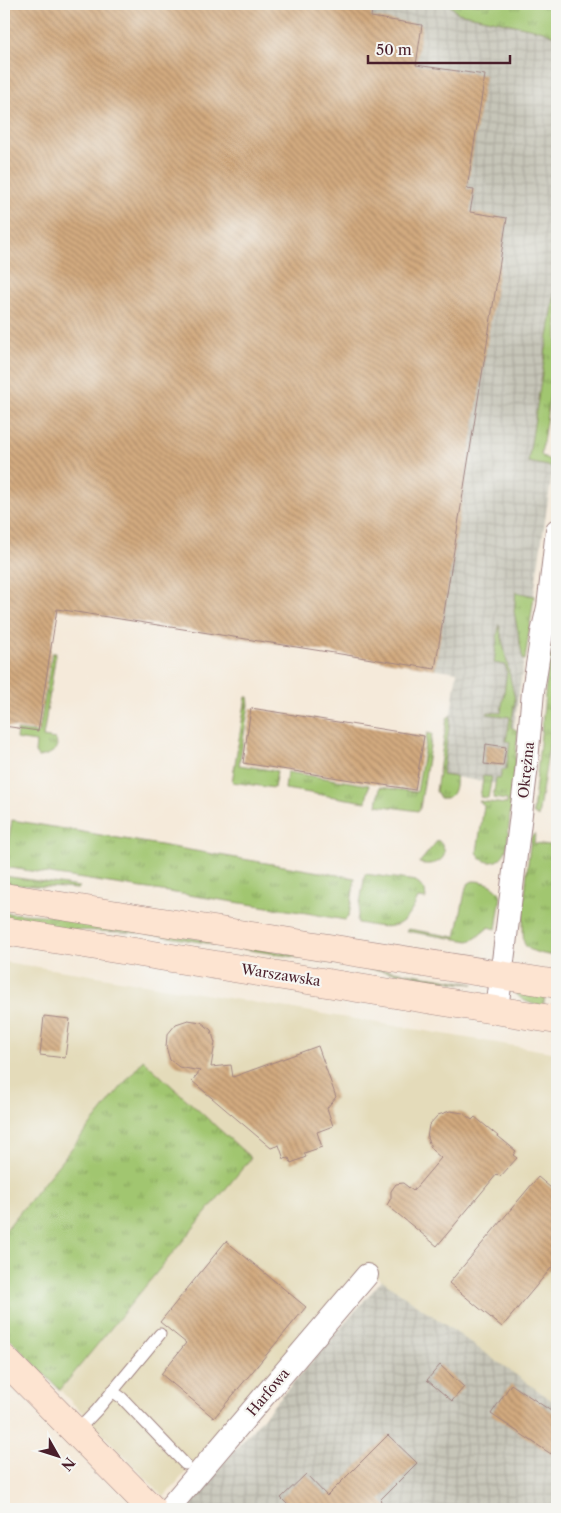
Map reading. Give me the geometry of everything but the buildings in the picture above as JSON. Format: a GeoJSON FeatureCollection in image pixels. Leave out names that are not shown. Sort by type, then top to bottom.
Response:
{"type":"FeatureCollection","features":[{"type":"Feature","properties":{"kind":"main road"},"geometry":{"type":"LineString","coordinates":[[4,897],[557,984]]}},
{"type":"Feature","properties":{"kind":"main road","name":"Warszawska"},"geometry":{"type":"LineString","coordinates":[[4,931],[557,1020]]}},
{"type":"Feature","properties":{"kind":"main road"},"geometry":{"type":"LineString","coordinates":[[4,1359],[152,1509]]}},
{"type":"Feature","properties":{"kind":"street","name":"Okrężna"},"geometry":{"type":"LineString","coordinates":[[497,1010],[525,782],[534,691],[542,633],[548,607],[557,530]]}},
{"type":"Feature","properties":{"kind":"street","name":"Harfowa"},"geometry":{"type":"LineString","coordinates":[[168,1509],[367,1275]]}},
{"type":"Feature","properties":{"kind":"lane"},"geometry":{"type":"LineString","coordinates":[[76,1432],[160,1334]]}},
{"type":"Feature","properties":{"kind":"lane"},"geometry":{"type":"LineString","coordinates":[[112,1391],[122,1398],[185,1464]]}},
{"type":"Feature","properties":{"kind":"shaded area"},"geometry":{"type":"Polygon","coordinates":[[[4,4],[557,4],[557,350],[539,464],[553,467],[505,785],[442,775],[457,672],[58,609],[38,731],[4,726],[4,4]]]}},
{"type":"Feature","properties":{"kind":"shaded area"},"geometry":{"type":"Polygon","coordinates":[[[4,962],[557,1053],[557,1397],[553,1402],[364,1268],[164,1497],[60,1390],[251,1158],[4,1232],[4,962]]]}},
{"type":"Feature","properties":{"kind":"shaded area"},"geometry":{"type":"Polygon","coordinates":[[[382,1280],[557,1404],[557,1509],[184,1509],[382,1280]]]}},
{"type":"Feature","properties":{"kind":"green space"},"geometry":{"type":"Polygon","coordinates":[[[448,4],[557,4],[557,37],[543,31],[458,13],[448,4]]]}},
{"type":"Feature","properties":{"kind":"green space"},"geometry":{"type":"Polygon","coordinates":[[[557,280],[557,361],[555,362],[541,455],[551,461],[553,467],[528,462],[557,280]]]}},
{"type":"Feature","properties":{"kind":"green space"},"geometry":{"type":"Polygon","coordinates":[[[516,592],[534,596],[525,660],[523,660],[514,611],[516,592]]]}},
{"type":"Feature","properties":{"kind":"green space"},"geometry":{"type":"Polygon","coordinates":[[[557,603],[557,709],[555,709],[538,817],[533,813],[548,665],[557,603]]]}},
{"type":"Feature","properties":{"kind":"green space"},"geometry":{"type":"Polygon","coordinates":[[[499,624],[515,700],[511,727],[518,731],[507,847],[500,859],[489,862],[480,858],[477,852],[484,806],[479,801],[507,804],[507,800],[493,798],[496,778],[500,779],[502,770],[506,770],[510,742],[506,741],[510,717],[487,714],[488,712],[501,713],[507,671],[505,665],[494,663],[499,624]]]}},
{"type":"Feature","properties":{"kind":"green space"},"geometry":{"type":"Polygon","coordinates":[[[52,653],[56,653],[43,737],[55,739],[57,746],[50,754],[38,757],[35,753],[36,742],[16,739],[17,730],[39,733],[52,653]]]}},
{"type":"Feature","properties":{"kind":"green space"},"geometry":{"type":"Polygon","coordinates":[[[246,697],[248,697],[249,705],[239,765],[277,771],[274,788],[232,782],[246,697]]]}},
{"type":"Feature","properties":{"kind":"green space"},"geometry":{"type":"Polygon","coordinates":[[[451,715],[442,775],[456,777],[456,781],[451,795],[440,798],[436,791],[447,718],[451,715]]]}},
{"type":"Feature","properties":{"kind":"green space"},"geometry":{"type":"Polygon","coordinates":[[[427,733],[432,734],[418,811],[377,805],[380,787],[417,792],[427,733]]]}},
{"type":"Feature","properties":{"kind":"green space"},"geometry":{"type":"Polygon","coordinates":[[[287,772],[369,785],[366,802],[285,789],[287,772]]]}},
{"type":"Feature","properties":{"kind":"green space"},"geometry":{"type":"Polygon","coordinates":[[[482,776],[492,777],[488,798],[480,797],[482,776]]]}},
{"type":"Feature","properties":{"kind":"green space"},"geometry":{"type":"Polygon","coordinates":[[[12,820],[355,878],[349,916],[345,920],[4,867],[12,820]]]}},
{"type":"Feature","properties":{"kind":"green space"},"geometry":{"type":"Polygon","coordinates":[[[535,833],[534,843],[557,846],[557,956],[527,948],[523,938],[528,859],[531,837],[535,833]]]}},
{"type":"Feature","properties":{"kind":"green space"},"geometry":{"type":"Polygon","coordinates":[[[438,840],[443,846],[444,856],[432,864],[419,863],[438,840]]]}},
{"type":"Feature","properties":{"kind":"green space"},"geometry":{"type":"Polygon","coordinates":[[[365,874],[416,881],[425,891],[426,899],[418,898],[407,917],[394,926],[387,927],[358,923],[365,874]]]}},
{"type":"Feature","properties":{"kind":"green space"},"geometry":{"type":"Polygon","coordinates":[[[4,876],[79,887],[78,889],[4,884],[4,876]]]}},
{"type":"Feature","properties":{"kind":"green space"},"geometry":{"type":"Polygon","coordinates":[[[473,881],[490,884],[497,889],[501,896],[496,929],[489,927],[476,938],[469,941],[406,931],[408,929],[456,937],[466,887],[473,881]]]}},
{"type":"Feature","properties":{"kind":"green space"},"geometry":{"type":"Polygon","coordinates":[[[4,913],[58,916],[474,984],[143,933],[77,930],[4,921],[4,913]]]}},
{"type":"Feature","properties":{"kind":"green space"},"geometry":{"type":"Polygon","coordinates":[[[514,989],[546,993],[543,1007],[522,999],[514,989]]]}},
{"type":"Feature","properties":{"kind":"green space"},"geometry":{"type":"Polygon","coordinates":[[[143,1060],[251,1158],[60,1390],[4,1333],[4,1232],[143,1060]]]}}]}
